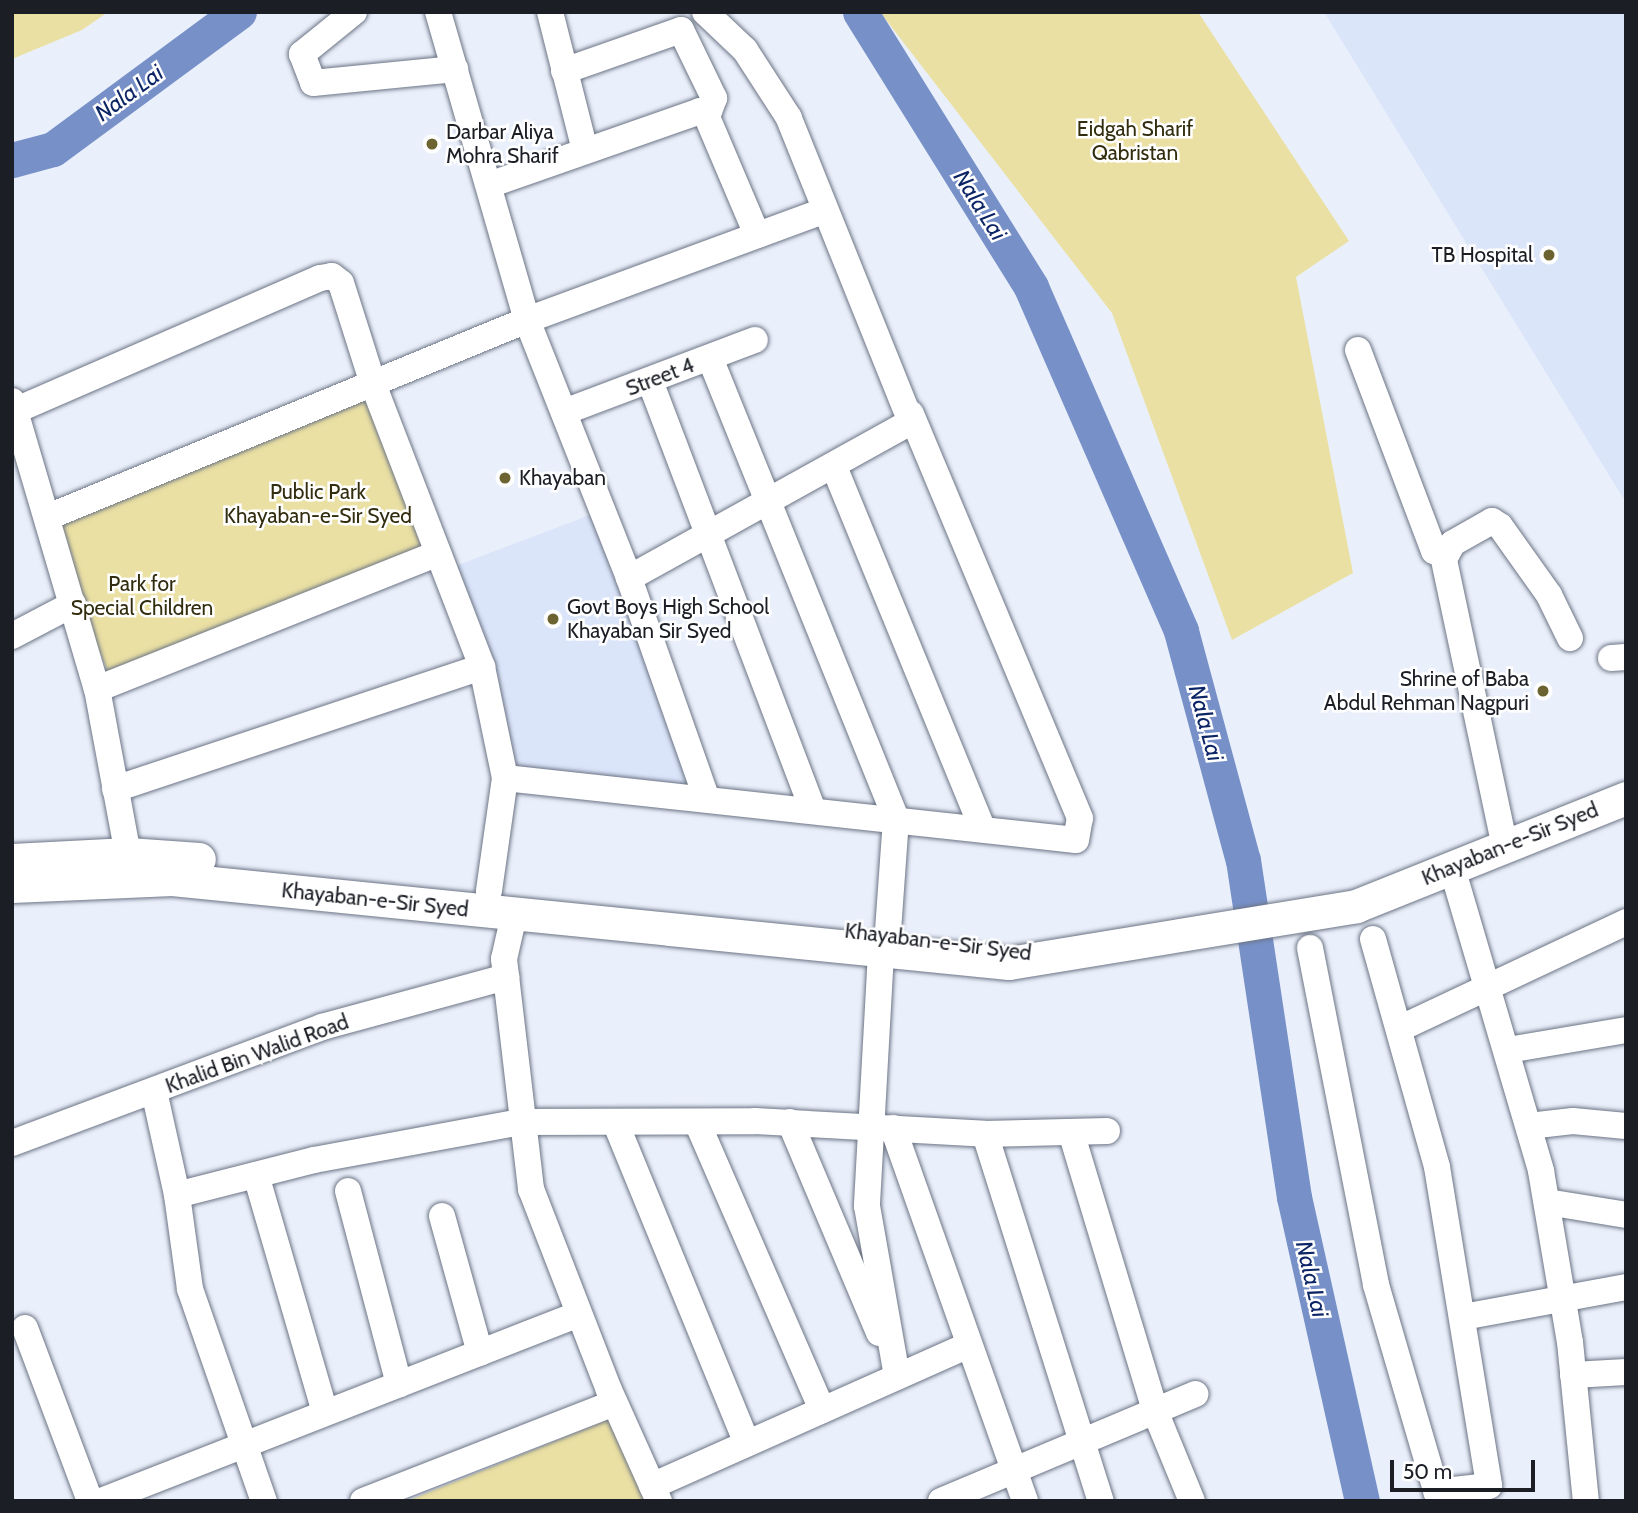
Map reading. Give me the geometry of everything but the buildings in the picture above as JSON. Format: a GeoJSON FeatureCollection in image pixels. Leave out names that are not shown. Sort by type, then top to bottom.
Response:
{"type":"FeatureCollection","features":[{"type":"Feature","properties":{"kind":"main road","name":"Khayaban-e-Sir Syed"},"geometry":{"type":"LineString","coordinates":[[12,860],[128,854],[489,891],[884,942],[1009,963],[1042,956],[1079,954],[1356,906],[1626,798]]}},
{"type":"Feature","properties":{"kind":"main road","name":"Khayaban-e-Sir Syed"},"geometry":{"type":"LineString","coordinates":[[12,886],[172,879],[514,915],[884,942]]}},
{"type":"Feature","properties":{"kind":"street"},"geometry":{"type":"LineString","coordinates":[[354,12],[302,54],[313,83],[455,69]]}},
{"type":"Feature","properties":{"kind":"street"},"geometry":{"type":"LineString","coordinates":[[438,12],[527,320],[629,578],[707,799]]}},
{"type":"Feature","properties":{"kind":"street"},"geometry":{"type":"LineString","coordinates":[[550,12],[585,150]]}},
{"type":"Feature","properties":{"kind":"street"},"geometry":{"type":"LineString","coordinates":[[505,778],[1076,840],[1080,818],[824,211],[817,181],[789,118],[745,50],[705,12]]}},
{"type":"Feature","properties":{"kind":"street"},"geometry":{"type":"LineString","coordinates":[[564,71],[681,30],[714,98],[707,117],[757,235]]}},
{"type":"Feature","properties":{"kind":"street"},"geometry":{"type":"LineString","coordinates":[[489,185],[689,113],[707,117]]}},
{"type":"Feature","properties":{"kind":"street"},"geometry":{"type":"LineString","coordinates":[[48,517],[527,320],[824,211]]}},
{"type":"Feature","properties":{"kind":"street"},"geometry":{"type":"LineString","coordinates":[[128,854],[97,689],[48,517],[13,408],[332,276],[341,283],[373,384],[482,667],[505,778],[489,891]]}},
{"type":"Feature","properties":{"kind":"street","name":"Street 4"},"geometry":{"type":"LineString","coordinates":[[564,412],[755,340]]}},
{"type":"Feature","properties":{"kind":"street"},"geometry":{"type":"LineString","coordinates":[[1357,350],[1434,551],[1447,554]]}},
{"type":"Feature","properties":{"kind":"street"},"geometry":{"type":"LineString","coordinates":[[710,358],[772,503],[896,819],[884,942],[882,1127],[867,1206],[897,1376]]}},
{"type":"Feature","properties":{"kind":"street"},"geometry":{"type":"LineString","coordinates":[[650,381],[813,811]]}},
{"type":"Feature","properties":{"kind":"street"},"geometry":{"type":"LineString","coordinates":[[629,578],[908,428],[911,414]]}},
{"type":"Feature","properties":{"kind":"street"},"geometry":{"type":"LineString","coordinates":[[835,469],[983,829]]}},
{"type":"Feature","properties":{"kind":"street"},"geometry":{"type":"LineString","coordinates":[[1505,847],[1447,554],[1453,543],[1492,521],[1500,526],[1549,595],[1570,638]]}},
{"type":"Feature","properties":{"kind":"street"},"geometry":{"type":"LineString","coordinates":[[97,689],[438,553]]}},
{"type":"Feature","properties":{"kind":"street"},"geometry":{"type":"LineString","coordinates":[[12,636],[73,604]]}},
{"type":"Feature","properties":{"kind":"street"},"geometry":{"type":"LineString","coordinates":[[115,789],[482,667]]}},
{"type":"Feature","properties":{"kind":"street"},"geometry":{"type":"LineString","coordinates":[[1452,868],[1508,1050],[1547,1202],[1573,1375],[1586,1501]]}},
{"type":"Feature","properties":{"kind":"street"},"geometry":{"type":"LineString","coordinates":[[514,915],[506,977],[531,1189],[615,1403],[655,1493],[747,1443],[966,1346]]}},
{"type":"Feature","properties":{"kind":"street"},"geometry":{"type":"LineString","coordinates":[[1401,1027],[1626,922]]}},
{"type":"Feature","properties":{"kind":"street"},"geometry":{"type":"LineString","coordinates":[[1310,948],[1376,1285],[1437,1497],[1489,1486],[1437,1167],[1401,1027],[1373,939]]}},
{"type":"Feature","properties":{"kind":"street","name":"Khalid Bin Walid Road"},"geometry":{"type":"LineString","coordinates":[[12,1143],[323,1027],[506,977]]}},
{"type":"Feature","properties":{"kind":"street"},"geometry":{"type":"LineString","coordinates":[[1508,1050],[1626,1030]]}},
{"type":"Feature","properties":{"kind":"street"},"geometry":{"type":"LineString","coordinates":[[154,1091],[177,1195],[190,1289],[264,1501]]}},
{"type":"Feature","properties":{"kind":"street"},"geometry":{"type":"LineString","coordinates":[[1529,1126],[1573,1121],[1626,1126]]}},
{"type":"Feature","properties":{"kind":"street"},"geometry":{"type":"LineString","coordinates":[[177,1195],[451,1131],[522,1122],[790,1122],[985,1134],[1107,1131]]}},
{"type":"Feature","properties":{"kind":"street"},"geometry":{"type":"LineString","coordinates":[[696,1122],[822,1410]]}},
{"type":"Feature","properties":{"kind":"street"},"geometry":{"type":"LineString","coordinates":[[790,1122],[897,1376]]}},
{"type":"Feature","properties":{"kind":"street"},"geometry":{"type":"LineString","coordinates":[[616,1124],[747,1443]]}},
{"type":"Feature","properties":{"kind":"street"},"geometry":{"type":"LineString","coordinates":[[882,1127],[1025,1501]]}},
{"type":"Feature","properties":{"kind":"street"},"geometry":{"type":"LineString","coordinates":[[1071,1132],[1155,1411],[1192,1501]]}},
{"type":"Feature","properties":{"kind":"street"},"geometry":{"type":"LineString","coordinates":[[985,1134],[1079,1443],[1101,1501]]}},
{"type":"Feature","properties":{"kind":"street"},"geometry":{"type":"LineString","coordinates":[[256,1175],[325,1412]]}},
{"type":"Feature","properties":{"kind":"street"},"geometry":{"type":"LineString","coordinates":[[348,1191],[398,1384]]}},
{"type":"Feature","properties":{"kind":"street"},"geometry":{"type":"LineString","coordinates":[[1547,1202],[1626,1215]]}},
{"type":"Feature","properties":{"kind":"street"},"geometry":{"type":"LineString","coordinates":[[442,1216],[480,1353]]}},
{"type":"Feature","properties":{"kind":"street"},"geometry":{"type":"LineString","coordinates":[[1463,1317],[1626,1287]]}},
{"type":"Feature","properties":{"kind":"street"},"geometry":{"type":"LineString","coordinates":[[101,1501],[243,1443],[579,1314]]}},
{"type":"Feature","properties":{"kind":"street"},"geometry":{"type":"LineString","coordinates":[[25,1328],[90,1501]]}},
{"type":"Feature","properties":{"kind":"street"},"geometry":{"type":"LineString","coordinates":[[1573,1375],[1626,1372]]}},
{"type":"Feature","properties":{"kind":"street"},"geometry":{"type":"LineString","coordinates":[[941,1501],[1195,1394]]}},
{"type":"Feature","properties":{"kind":"street"},"geometry":{"type":"LineString","coordinates":[[363,1501],[615,1403]]}},
{"type":"Feature","properties":{"kind":"shaded area","name":"TB Hospital"},"geometry":{"type":"Polygon","coordinates":[[[1324,12],[1626,12],[1626,497],[1623,498],[1324,12]]]}},
{"type":"Feature","properties":{"kind":"shaded area","name":"Govt Boys High School Khayaban Sir Syed"},"geometry":{"type":"Polygon","coordinates":[[[603,510],[707,799],[505,778],[445,570],[603,510]]]}},
{"type":"Feature","properties":{"kind":"green space"},"geometry":{"type":"Polygon","coordinates":[[[12,12],[108,12],[82,30],[12,59],[12,12]]]}},
{"type":"Feature","properties":{"kind":"green space","name":"Eidgah Sharif Qabristan"},"geometry":{"type":"Polygon","coordinates":[[[880,12],[1198,12],[1349,241],[1296,277],[1353,573],[1232,640],[1112,313],[880,12]]]}},
{"type":"Feature","properties":{"kind":"green space","name":"Public Park Khayaban-e-Sir Syed"},"geometry":{"type":"Polygon","coordinates":[[[373,384],[438,553],[110,679],[45,510],[373,384]]]}},
{"type":"Feature","properties":{"kind":"green space"},"geometry":{"type":"Polygon","coordinates":[[[620,1415],[659,1501],[407,1501],[620,1415]]]}},
{"type":"Feature","properties":{"kind":"waterway","name":"Nala Lai"},"geometry":{"type":"LineString","coordinates":[[12,160],[53,149],[239,12]]}},
{"type":"Feature","properties":{"kind":"waterway","name":"Nala Lai"},"geometry":{"type":"LineString","coordinates":[[860,12],[1031,287],[1181,631],[1243,860],[1294,1197],[1362,1501]]}},
{"type":"Feature","properties":{"kind":"place","name":"Darbar Aliya Mohra Sharif"},"geometry":{"type":"Point","coordinates":[432,144]}},
{"type":"Feature","properties":{"kind":"place","name":"TB Hospital"},"geometry":{"type":"Point","coordinates":[1549,255]}},
{"type":"Feature","properties":{"kind":"place","name":"Khayaban"},"geometry":{"type":"Point","coordinates":[505,478]}},
{"type":"Feature","properties":{"kind":"place","name":"Govt Boys High School Khayaban Sir Syed"},"geometry":{"type":"Point","coordinates":[553,619]}},
{"type":"Feature","properties":{"kind":"place","name":"Shrine of Baba Abdul Rehman Nagpuri"},"geometry":{"type":"Point","coordinates":[1543,691]}},
{"type":"Feature","properties":{"kind":"park label","name":"Park for Special Children"},"geometry":{"type":"Point","coordinates":[142,596]}}]}
